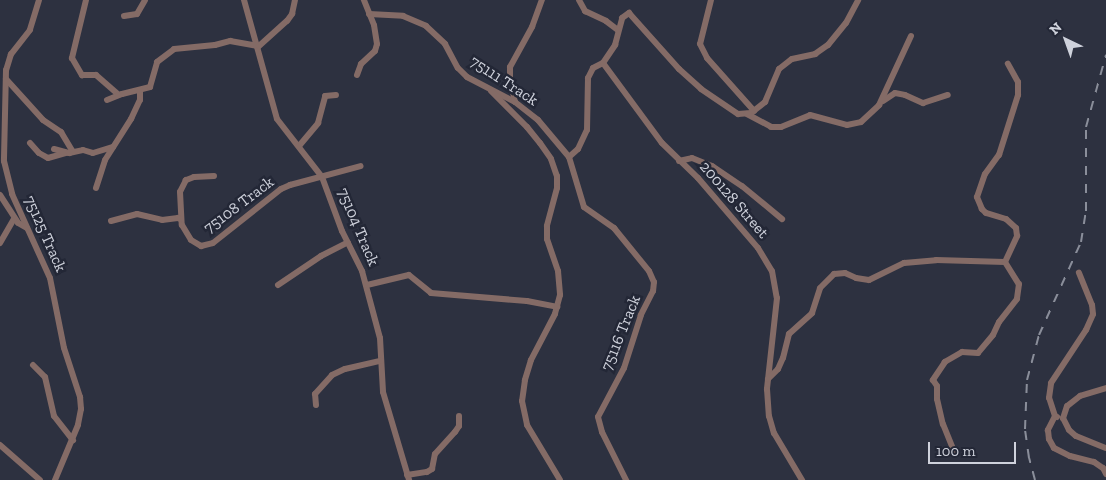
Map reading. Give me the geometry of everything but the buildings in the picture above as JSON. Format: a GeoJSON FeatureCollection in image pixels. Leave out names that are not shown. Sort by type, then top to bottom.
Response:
{"type":"FeatureCollection","features":[{"type":"Feature","properties":{"kind":"street","name":"75125 Track"},"geometry":{"type":"LineString","coordinates":[[39,0],[30,30],[8,60],[4,160],[8,181],[50,278],[64,348],[80,397],[81,414],[73,440],[56,480]]}},
{"type":"Feature","properties":{"kind":"street"},"geometry":{"type":"LineString","coordinates":[[86,0],[72,58],[82,75],[96,75],[119,95]]}},
{"type":"Feature","properties":{"kind":"street"},"geometry":{"type":"LineString","coordinates":[[124,16],[137,14],[145,0]]}},
{"type":"Feature","properties":{"kind":"street","name":"75104 Track"},"geometry":{"type":"LineString","coordinates":[[244,0],[259,46],[265,82],[277,119],[322,177],[333,210],[358,259],[367,285],[380,338],[383,392],[408,478]]}},
{"type":"Feature","properties":{"kind":"street"},"geometry":{"type":"LineString","coordinates":[[107,100],[151,85],[157,62],[168,51],[180,47],[207,46],[230,41],[259,46],[292,14],[295,0]]}},
{"type":"Feature","properties":{"kind":"street"},"geometry":{"type":"LineString","coordinates":[[358,75],[361,64],[377,46],[374,25],[364,0]]}},
{"type":"Feature","properties":{"kind":"street"},"geometry":{"type":"LineString","coordinates":[[515,102],[510,80],[510,67],[532,28],[542,0]]}},
{"type":"Feature","properties":{"kind":"street"},"geometry":{"type":"LineString","coordinates":[[579,0],[585,11],[606,21],[618,30]]}},
{"type":"Feature","properties":{"kind":"street"},"geometry":{"type":"LineString","coordinates":[[711,0],[700,44],[707,58],[754,111]]}},
{"type":"Feature","properties":{"kind":"street"},"geometry":{"type":"LineString","coordinates":[[569,157],[578,148],[587,130],[588,78],[593,68],[603,63],[615,45],[622,18],[628,13],[632,14],[666,56],[701,89],[738,114],[747,114],[765,102],[779,69],[785,63],[815,54],[828,45],[846,23],[858,0]]}},
{"type":"Feature","properties":{"kind":"street","name":"75111 Track"},"geometry":{"type":"LineString","coordinates":[[369,14],[403,16],[426,26],[445,44],[458,68],[467,77],[515,102],[538,120],[569,157]]}},
{"type":"Feature","properties":{"kind":"street"},"geometry":{"type":"LineString","coordinates":[[747,114],[771,127],[781,127],[810,115],[854,125],[872,114],[882,101],[912,36]]}},
{"type":"Feature","properties":{"kind":"street","name":"200128 Street"},"geometry":{"type":"LineString","coordinates":[[603,63],[653,131],[698,178],[746,233],[772,271],[777,298],[768,379],[767,407],[771,426],[802,480]]}},
{"type":"Feature","properties":{"kind":"street"},"geometry":{"type":"LineString","coordinates":[[1005,262],[1017,236],[1016,228],[1006,219],[986,213],[982,209],[977,197],[985,174],[999,155],[1018,95],[1018,82],[1008,64]]}},
{"type":"Feature","properties":{"kind":"street"},"geometry":{"type":"LineString","coordinates":[[6,79],[43,120],[60,132],[70,152]]}},
{"type":"Feature","properties":{"kind":"street"},"geometry":{"type":"LineString","coordinates":[[490,88],[490,91],[527,126],[551,159],[557,176],[557,188],[547,226],[547,239],[560,278],[560,295],[550,324],[532,360],[522,401],[527,425],[560,480]]}},
{"type":"Feature","properties":{"kind":"street"},"geometry":{"type":"LineString","coordinates":[[96,188],[105,160],[140,100],[140,90]]}},
{"type":"Feature","properties":{"kind":"street"},"geometry":{"type":"LineString","coordinates":[[882,101],[895,94],[905,95],[923,103],[948,95]]}},
{"type":"Feature","properties":{"kind":"street"},"geometry":{"type":"LineString","coordinates":[[299,146],[318,122],[325,96],[336,95]]}},
{"type":"Feature","properties":{"kind":"street"},"geometry":{"type":"LineString","coordinates":[[30,143],[39,154],[48,158],[83,150],[93,153],[113,147]]}},
{"type":"Feature","properties":{"kind":"street"},"geometry":{"type":"LineString","coordinates":[[54,149],[70,152]]}},
{"type":"Feature","properties":{"kind":"street","name":"75116 Track"},"geometry":{"type":"LineString","coordinates":[[569,157],[584,207],[614,228],[644,265],[654,282],[653,291],[641,315],[624,368],[598,417],[602,432],[626,480]]}},
{"type":"Feature","properties":{"kind":"street"},"geometry":{"type":"LineString","coordinates":[[679,160],[688,158],[705,162],[742,186],[782,219]]}},
{"type":"Feature","properties":{"kind":"street","name":"75108 Track"},"geometry":{"type":"LineString","coordinates":[[180,219],[191,240],[201,246],[213,243],[235,228],[280,189],[300,181],[361,166]]}},
{"type":"Feature","properties":{"kind":"street"},"geometry":{"type":"LineString","coordinates":[[111,221],[131,214],[162,220],[180,219],[180,192],[186,180],[194,177],[214,176]]}},
{"type":"Feature","properties":{"kind":"street"},"geometry":{"type":"LineString","coordinates":[[0,195],[20,226],[27,228]]}},
{"type":"Feature","properties":{"kind":"street"},"geometry":{"type":"LineString","coordinates":[[0,243],[4,232],[14,218]]}},
{"type":"Feature","properties":{"kind":"street"},"geometry":{"type":"LineString","coordinates":[[278,285],[320,256],[348,242]]}},
{"type":"Feature","properties":{"kind":"street"},"geometry":{"type":"LineString","coordinates":[[768,379],[778,369],[789,334],[812,313],[820,288],[834,274],[845,273],[869,280],[904,263],[936,260],[1005,262]]}},
{"type":"Feature","properties":{"kind":"street"},"geometry":{"type":"LineString","coordinates":[[954,450],[943,424],[937,399],[937,386],[933,380],[945,362],[962,352],[978,353],[993,335],[999,322],[1017,299],[1019,284],[1005,262]]}},
{"type":"Feature","properties":{"kind":"street"},"geometry":{"type":"LineString","coordinates":[[1079,273],[1092,305],[1093,314],[1086,330],[1051,383],[1049,398],[1055,416],[1048,434],[1054,448],[1070,456],[1094,462],[1103,468],[1106,474]]}},
{"type":"Feature","properties":{"kind":"street"},"geometry":{"type":"LineString","coordinates":[[367,285],[409,275],[431,293],[527,301],[557,307]]}},
{"type":"Feature","properties":{"kind":"street"},"geometry":{"type":"LineString","coordinates":[[316,405],[315,394],[332,375],[346,369],[382,361]]}},
{"type":"Feature","properties":{"kind":"street"},"geometry":{"type":"LineString","coordinates":[[33,364],[45,377],[54,416],[73,440]]}},
{"type":"Feature","properties":{"kind":"street"},"geometry":{"type":"LineString","coordinates":[[1106,388],[1080,396],[1068,406],[1063,418],[1069,430],[1076,436],[1106,448]]}},
{"type":"Feature","properties":{"kind":"street"},"geometry":{"type":"LineString","coordinates":[[408,478],[432,469],[435,454],[459,426],[459,416]]}},
{"type":"Feature","properties":{"kind":"street"},"geometry":{"type":"LineString","coordinates":[[1055,416],[1063,418]]}},
{"type":"Feature","properties":{"kind":"street"},"geometry":{"type":"LineString","coordinates":[[0,445],[40,480]]}},
{"type":"Feature","properties":{"kind":"railway"},"geometry":{"type":"LineString","coordinates":[[1035,480],[1029,458],[1025,429],[1027,380],[1039,335],[1081,242],[1086,211],[1086,127],[1106,55]]}}]}
